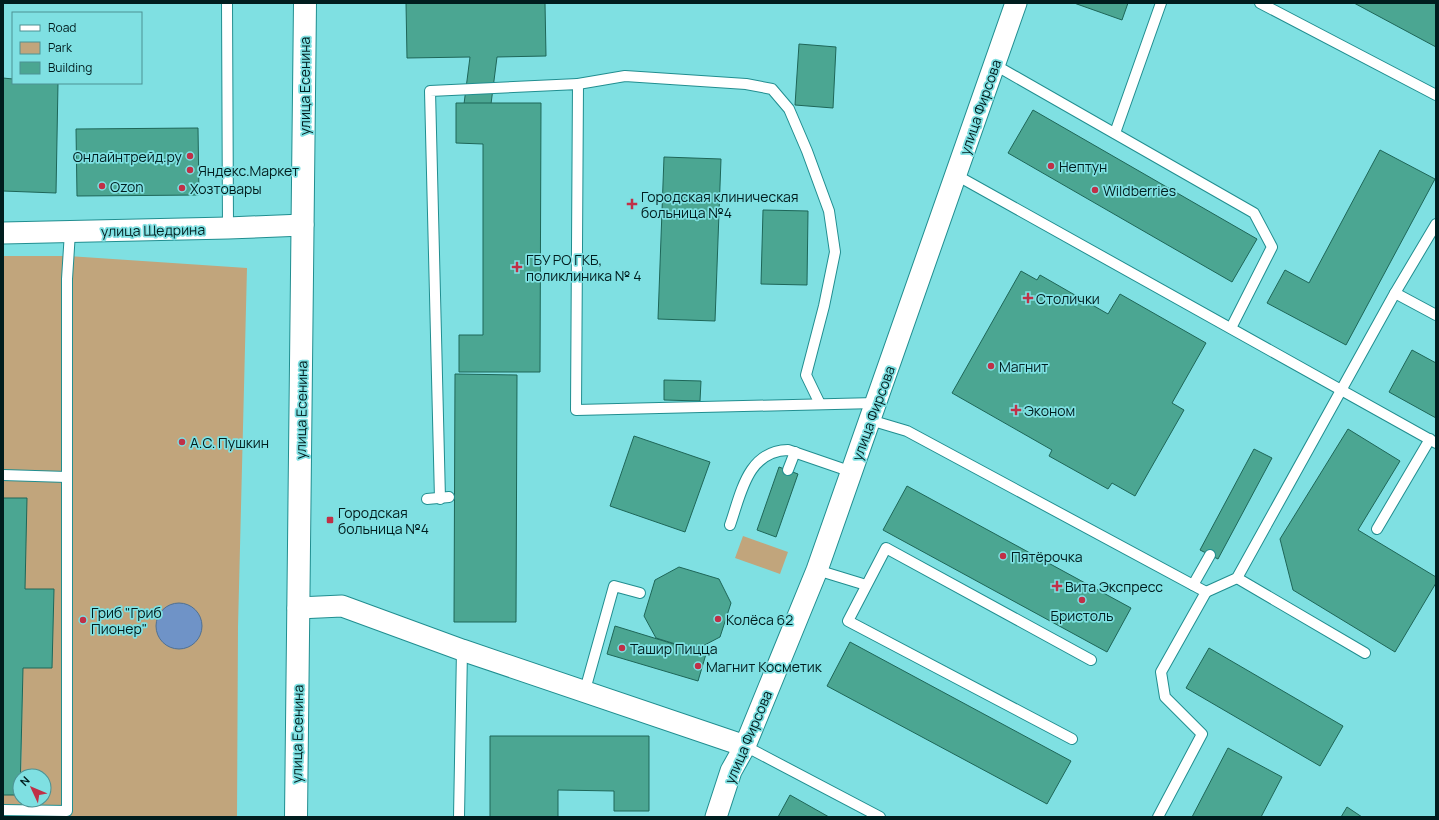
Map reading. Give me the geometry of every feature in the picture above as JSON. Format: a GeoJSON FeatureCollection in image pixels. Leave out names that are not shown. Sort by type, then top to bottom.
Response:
{"type":"FeatureCollection","features":[{"type":"Feature","properties":{"kind":"main road","name":"улица Есенина"},"geometry":{"type":"LineString","coordinates":[[296,817],[305,3]]}},
{"type":"Feature","properties":{"kind":"street","name":"улица Фирсова"},"geometry":{"type":"LineString","coordinates":[[716,817],[732,771],[745,746],[817,570],[1016,3]]}},
{"type":"Feature","properties":{"kind":"street","name":"улица Щедрина"},"geometry":{"type":"LineString","coordinates":[[3,233],[303,225]]}},
{"type":"Feature","properties":{"kind":"street"},"geometry":{"type":"LineString","coordinates":[[298,608],[342,606],[462,650],[585,690],[745,746]]}},
{"type":"Feature","properties":{"kind":"lane"},"geometry":{"type":"LineString","coordinates":[[227,3],[228,228]]}},
{"type":"Feature","properties":{"kind":"lane"},"geometry":{"type":"LineString","coordinates":[[1115,133],[1161,3]]}},
{"type":"Feature","properties":{"kind":"lane"},"geometry":{"type":"LineString","coordinates":[[1260,3],[1436,95]]}},
{"type":"Feature","properties":{"kind":"lane"},"geometry":{"type":"LineString","coordinates":[[995,65],[1254,214],[1272,247],[1231,328]]}},
{"type":"Feature","properties":{"kind":"lane"},"geometry":{"type":"LineString","coordinates":[[427,499],[444,498],[430,91],[578,84],[624,76],[746,84],[772,89],[789,109],[807,151],[829,211],[835,252],[824,306],[806,375],[820,404]]}},
{"type":"Feature","properties":{"kind":"lane"},"geometry":{"type":"LineString","coordinates":[[578,84],[576,410],[820,404],[873,412],[1206,592]]}},
{"type":"Feature","properties":{"kind":"lane"},"geometry":{"type":"LineString","coordinates":[[956,175],[1433,441],[1377,529]]}},
{"type":"Feature","properties":{"kind":"lane"},"geometry":{"type":"LineString","coordinates":[[1158,817],[1202,734],[1164,697],[1161,672],[1206,592],[1237,578],[1395,293],[1436,224]]}},
{"type":"Feature","properties":{"kind":"lane"},"geometry":{"type":"LineString","coordinates":[[3,810],[67,811],[68,272],[70,232]]}},
{"type":"Feature","properties":{"kind":"lane"},"geometry":{"type":"LineString","coordinates":[[1395,293],[1436,315]]}},
{"type":"Feature","properties":{"kind":"lane"},"geometry":{"type":"LineString","coordinates":[[730,526],[748,473],[754,465],[778,451],[788,450],[852,472]]}},
{"type":"Feature","properties":{"kind":"lane"},"geometry":{"type":"LineString","coordinates":[[788,470],[795,452]]}},
{"type":"Feature","properties":{"kind":"lane"},"geometry":{"type":"LineString","coordinates":[[3,475],[67,477]]}},
{"type":"Feature","properties":{"kind":"lane"},"geometry":{"type":"LineString","coordinates":[[1072,739],[848,621],[886,548],[1091,660]]}},
{"type":"Feature","properties":{"kind":"lane"},"geometry":{"type":"LineString","coordinates":[[1193,585],[1210,555]]}},
{"type":"Feature","properties":{"kind":"lane"},"geometry":{"type":"LineString","coordinates":[[817,570],[866,585]]}},
{"type":"Feature","properties":{"kind":"lane"},"geometry":{"type":"LineString","coordinates":[[1237,578],[1365,652]]}},
{"type":"Feature","properties":{"kind":"lane"},"geometry":{"type":"LineString","coordinates":[[585,690],[614,586],[640,593]]}},
{"type":"Feature","properties":{"kind":"lane"},"geometry":{"type":"LineString","coordinates":[[459,817],[462,650]]}},
{"type":"Feature","properties":{"kind":"lane"},"geometry":{"type":"LineString","coordinates":[[745,746],[880,817]]}},
{"type":"Feature","properties":{"kind":"green space"},"geometry":{"type":"Polygon","coordinates":[[[3,256],[68,256],[247,268],[238,627],[237,817],[3,817],[3,795],[12,795],[12,808],[52,808],[52,768],[21,768],[23,668],[52,668],[54,590],[25,589],[26,498],[3,498],[3,256]]]}},
{"type":"Feature","properties":{"kind":"green space"},"geometry":{"type":"Polygon","coordinates":[[[743,536],[788,552],[780,574],[735,558],[743,536]]]}},
{"type":"Feature","properties":{"kind":"water"},"geometry":{"type":"Polygon","coordinates":[[[179,603],[192,607],[198,613],[202,626],[198,639],[192,645],[179,649],[166,645],[160,639],[156,626],[160,613],[166,607],[179,603]]]}},
{"type":"Feature","properties":{"kind":"building"},"geometry":{"type":"Polygon","coordinates":[[[406,3],[545,3],[546,56],[497,57],[491,104],[464,104],[470,57],[407,58],[406,3]]]}},
{"type":"Feature","properties":{"kind":"building"},"geometry":{"type":"Polygon","coordinates":[[[1074,3],[1128,3],[1122,20],[1074,3]]]}},
{"type":"Feature","properties":{"kind":"building"},"geometry":{"type":"Polygon","coordinates":[[[1354,3],[1436,3],[1436,47],[1354,3]]]}},
{"type":"Feature","properties":{"kind":"building"},"geometry":{"type":"Polygon","coordinates":[[[799,44],[836,47],[833,108],[795,105],[799,44]]]}},
{"type":"Feature","properties":{"kind":"building"},"geometry":{"type":"Polygon","coordinates":[[[3,78],[12,79],[12,84],[58,84],[56,193],[3,191],[3,78]]]}},
{"type":"Feature","properties":{"kind":"building"},"geometry":{"type":"Polygon","coordinates":[[[456,103],[541,103],[540,372],[459,372],[459,335],[483,335],[483,144],[456,143],[456,103]]]}},
{"type":"Feature","properties":{"kind":"building"},"geometry":{"type":"Polygon","coordinates":[[[1033,110],[1257,239],[1232,282],[1008,153],[1033,110]]]}},
{"type":"Feature","properties":{"kind":"building"},"geometry":{"type":"Polygon","coordinates":[[[198,128],[199,195],[77,196],[76,129],[198,128]]]}},
{"type":"Feature","properties":{"kind":"building"},"geometry":{"type":"Polygon","coordinates":[[[1380,150],[1435,179],[1346,345],[1267,303],[1285,270],[1309,283],[1380,150]]]}},
{"type":"Feature","properties":{"kind":"building","name":"Городская клиническая больница №4"},"geometry":{"type":"Polygon","coordinates":[[[664,157],[721,159],[715,321],[658,319],[664,157]]]}},
{"type":"Feature","properties":{"kind":"building"},"geometry":{"type":"Polygon","coordinates":[[[763,210],[808,211],[807,285],[761,284],[763,210]]]}},
{"type":"Feature","properties":{"kind":"building"},"geometry":{"type":"Polygon","coordinates":[[[1021,271],[1037,280],[1040,275],[1108,314],[1120,294],[1206,343],[1172,403],[1184,410],[1135,496],[1112,483],[1108,489],[1049,456],[1052,450],[952,393],[1021,271]]]}},
{"type":"Feature","properties":{"kind":"building"},"geometry":{"type":"Polygon","coordinates":[[[1412,350],[1436,363],[1436,418],[1389,392],[1412,350]]]}},
{"type":"Feature","properties":{"kind":"building"},"geometry":{"type":"Polygon","coordinates":[[[455,374],[517,375],[516,622],[454,622],[455,374]]]}},
{"type":"Feature","properties":{"kind":"building"},"geometry":{"type":"Polygon","coordinates":[[[664,380],[701,381],[700,401],[664,400],[664,380]]]}},
{"type":"Feature","properties":{"kind":"building"},"geometry":{"type":"Polygon","coordinates":[[[1348,429],[1400,461],[1358,530],[1436,577],[1436,583],[1395,652],[1293,590],[1280,539],[1348,429]]]}},
{"type":"Feature","properties":{"kind":"building"},"geometry":{"type":"Polygon","coordinates":[[[634,436],[710,462],[685,532],[610,506],[634,436]]]}},
{"type":"Feature","properties":{"kind":"building"},"geometry":{"type":"Polygon","coordinates":[[[1254,449],[1272,458],[1218,559],[1200,550],[1254,449]]]}},
{"type":"Feature","properties":{"kind":"building"},"geometry":{"type":"Polygon","coordinates":[[[779,467],[798,474],[776,537],[757,530],[779,467]]]}},
{"type":"Feature","properties":{"kind":"building"},"geometry":{"type":"Polygon","coordinates":[[[907,486],[1131,608],[1107,652],[883,530],[907,486]]]}},
{"type":"Feature","properties":{"kind":"building"},"geometry":{"type":"Polygon","coordinates":[[[3,498],[27,498],[25,589],[54,589],[52,668],[23,668],[21,768],[12,768],[12,795],[3,795],[3,498]]]}},
{"type":"Feature","properties":{"kind":"building"},"geometry":{"type":"Polygon","coordinates":[[[679,567],[719,579],[731,603],[720,637],[695,650],[656,638],[644,616],[655,580],[679,567]]]}},
{"type":"Feature","properties":{"kind":"building"},"geometry":{"type":"Polygon","coordinates":[[[615,626],[706,654],[698,681],[607,654],[615,626]]]}},
{"type":"Feature","properties":{"kind":"building"},"geometry":{"type":"Polygon","coordinates":[[[850,642],[1071,761],[1047,804],[827,686],[850,642]]]}},
{"type":"Feature","properties":{"kind":"building"},"geometry":{"type":"Polygon","coordinates":[[[1209,648],[1343,726],[1320,766],[1186,688],[1209,648]]]}},
{"type":"Feature","properties":{"kind":"building"},"geometry":{"type":"Polygon","coordinates":[[[490,736],[649,736],[649,811],[614,811],[614,791],[558,790],[558,817],[490,817],[490,736]]]}},
{"type":"Feature","properties":{"kind":"building"},"geometry":{"type":"Polygon","coordinates":[[[1228,748],[1282,777],[1261,817],[1192,817],[1228,748]]]}},
{"type":"Feature","properties":{"kind":"building"},"geometry":{"type":"Polygon","coordinates":[[[790,795],[829,817],[778,817],[790,795]]]}},
{"type":"Feature","properties":{"kind":"building"},"geometry":{"type":"Polygon","coordinates":[[[1347,807],[1362,817],[1341,817],[1347,807]]]}},
{"type":"Feature","properties":{"kind":"place","name":"Онлайнтрейд.ру"},"geometry":{"type":"Point","coordinates":[190,156]}},
{"type":"Feature","properties":{"kind":"place","name":"Нептун"},"geometry":{"type":"Point","coordinates":[1051,166]}},
{"type":"Feature","properties":{"kind":"place","name":"Яндекс.Маркет"},"geometry":{"type":"Point","coordinates":[190,170]}},
{"type":"Feature","properties":{"kind":"place","name":"Ozon"},"geometry":{"type":"Point","coordinates":[102,186]}},
{"type":"Feature","properties":{"kind":"place","name":"Хозтовары"},"geometry":{"type":"Point","coordinates":[182,188]}},
{"type":"Feature","properties":{"kind":"place","name":"Wildberries"},"geometry":{"type":"Point","coordinates":[1095,190]}},
{"type":"Feature","properties":{"kind":"place","name":"Городская клиническая больница №4"},"geometry":{"type":"Point","coordinates":[632,204]}},
{"type":"Feature","properties":{"kind":"place","name":"ГБУ РО ГКБ, поликлиника № 4"},"geometry":{"type":"Point","coordinates":[517,267]}},
{"type":"Feature","properties":{"kind":"place","name":"Столички"},"geometry":{"type":"Point","coordinates":[1028,298]}},
{"type":"Feature","properties":{"kind":"place","name":"Магнит"},"geometry":{"type":"Point","coordinates":[991,366]}},
{"type":"Feature","properties":{"kind":"place","name":"Эконом"},"geometry":{"type":"Point","coordinates":[1016,410]}},
{"type":"Feature","properties":{"kind":"place","name":"А.С. Пушкин"},"geometry":{"type":"Point","coordinates":[182,442]}},
{"type":"Feature","properties":{"kind":"place","name":"Городская больница №4"},"geometry":{"type":"Point","coordinates":[330,520]}},
{"type":"Feature","properties":{"kind":"place","name":"Пятёрочка"},"geometry":{"type":"Point","coordinates":[1003,556]}},
{"type":"Feature","properties":{"kind":"place","name":"Вита Экспресс"},"geometry":{"type":"Point","coordinates":[1057,586]}},
{"type":"Feature","properties":{"kind":"place","name":"Бристоль"},"geometry":{"type":"Point","coordinates":[1082,600]}},
{"type":"Feature","properties":{"kind":"place","name":"Колёса 62"},"geometry":{"type":"Point","coordinates":[718,619]}},
{"type":"Feature","properties":{"kind":"place","name":"Гриб \"Гриб Пионер\""},"geometry":{"type":"Point","coordinates":[83,620]}},
{"type":"Feature","properties":{"kind":"place","name":"Ташир Пицца"},"geometry":{"type":"Point","coordinates":[622,648]}},
{"type":"Feature","properties":{"kind":"place","name":"Магнит Косметик"},"geometry":{"type":"Point","coordinates":[698,666]}}]}
